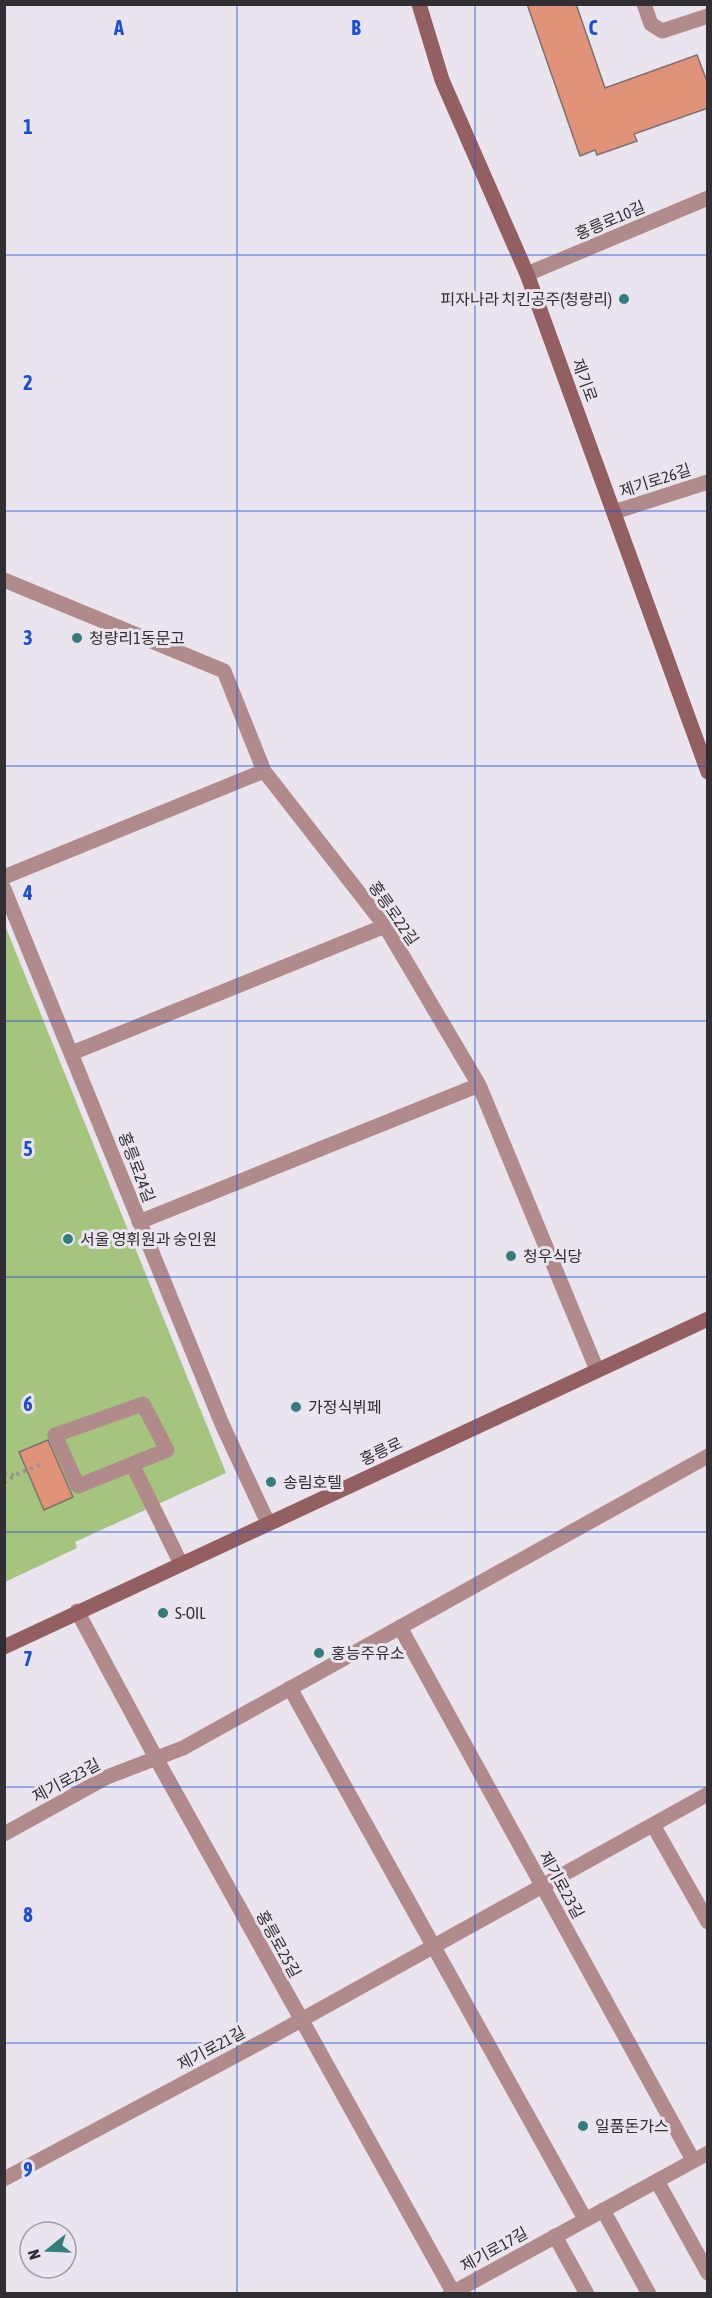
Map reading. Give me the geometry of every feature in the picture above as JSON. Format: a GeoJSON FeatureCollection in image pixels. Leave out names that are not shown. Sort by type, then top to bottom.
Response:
{"type":"FeatureCollection","features":[{"type":"Feature","properties":{"kind":"main road","name":"제기로"},"geometry":{"type":"LineString","coordinates":[[419,4],[442,80],[527,274],[708,772]]}},
{"type":"Feature","properties":{"kind":"main road","name":"홍릉로"},"geometry":{"type":"LineString","coordinates":[[4,1647],[268,1522],[708,1319]]}},
{"type":"Feature","properties":{"kind":"street"},"geometry":{"type":"LineString","coordinates":[[644,4],[651,24],[662,32],[708,16]]}},
{"type":"Feature","properties":{"kind":"street","name":"홍릉로10길"},"geometry":{"type":"LineString","coordinates":[[527,274],[708,198]]}},
{"type":"Feature","properties":{"kind":"street","name":"제기로26길"},"geometry":{"type":"LineString","coordinates":[[614,512],[708,482]]}},
{"type":"Feature","properties":{"kind":"street","name":"홍릉로22길"},"geometry":{"type":"LineString","coordinates":[[4,580],[224,671],[264,771],[385,926],[479,1085],[597,1370]]}},
{"type":"Feature","properties":{"kind":"street"},"geometry":{"type":"LineString","coordinates":[[4,877],[264,771]]}},
{"type":"Feature","properties":{"kind":"street","name":"홍릉로24길"},"geometry":{"type":"LineString","coordinates":[[4,889],[222,1424],[268,1522]]}},
{"type":"Feature","properties":{"kind":"street"},"geometry":{"type":"LineString","coordinates":[[72,1053],[385,926]]}},
{"type":"Feature","properties":{"kind":"street"},"geometry":{"type":"LineString","coordinates":[[139,1222],[479,1085]]}},
{"type":"Feature","properties":{"kind":"street"},"geometry":{"type":"LineString","coordinates":[[143,1404],[167,1450],[132,1464],[78,1486],[56,1435],[143,1404]]}},
{"type":"Feature","properties":{"kind":"street","name":"제기로23길"},"geometry":{"type":"LineString","coordinates":[[4,1834],[107,1777],[183,1748],[708,1456]]}},
{"type":"Feature","properties":{"kind":"street"},"geometry":{"type":"LineString","coordinates":[[132,1464],[181,1564]]}},
{"type":"Feature","properties":{"kind":"street","name":"홍릉로25길"},"geometry":{"type":"LineString","coordinates":[[77,1611],[452,2293]]}},
{"type":"Feature","properties":{"kind":"street","name":"제기로23길"},"geometry":{"type":"LineString","coordinates":[[400,1627],[693,2160]]}},
{"type":"Feature","properties":{"kind":"street"},"geometry":{"type":"LineString","coordinates":[[290,1688],[585,2219]]}},
{"type":"Feature","properties":{"kind":"street","name":"제기로21길"},"geometry":{"type":"LineString","coordinates":[[4,2179],[301,2020],[708,1794]]}},
{"type":"Feature","properties":{"kind":"street"},"geometry":{"type":"LineString","coordinates":[[653,1825],[708,1922]]}},
{"type":"Feature","properties":{"kind":"street","name":"제기로17길"},"geometry":{"type":"LineString","coordinates":[[452,2293],[708,2153]]}},
{"type":"Feature","properties":{"kind":"street"},"geometry":{"type":"LineString","coordinates":[[657,2181],[708,2273]]}},
{"type":"Feature","properties":{"kind":"street"},"geometry":{"type":"LineString","coordinates":[[603,2210],[649,2294]]}},
{"type":"Feature","properties":{"kind":"street","name":"제기로17길"},"geometry":{"type":"LineString","coordinates":[[555,2236],[587,2294]]}},
{"type":"Feature","properties":{"kind":"path"},"geometry":{"type":"LineString","coordinates":[[4,1473],[15,1475],[4,1483]]}},
{"type":"Feature","properties":{"kind":"green space","name":"서울 영휘원과 숭인원"},"geometry":{"type":"Polygon","coordinates":[[[4,923],[226,1473],[75,1542],[77,1548],[5,1582],[4,923]]]}},
{"type":"Feature","properties":{"kind":"building"},"geometry":{"type":"Polygon","coordinates":[[[527,4],[576,4],[605,88],[697,55],[708,84],[708,108],[634,134],[637,141],[597,155],[595,150],[580,156],[527,4]]]}},
{"type":"Feature","properties":{"kind":"building"},"geometry":{"type":"Polygon","coordinates":[[[48,1440],[73,1497],[44,1510],[19,1452],[48,1440]]]}},
{"type":"Feature","properties":{"kind":"place","name":"피자나라 치킨공주(청량리)"},"geometry":{"type":"Point","coordinates":[624,299]}},
{"type":"Feature","properties":{"kind":"place","name":"청량리1동문고"},"geometry":{"type":"Point","coordinates":[77,638]}},
{"type":"Feature","properties":{"kind":"place","name":"서울 영휘원과 숭인원"},"geometry":{"type":"Point","coordinates":[68,1239]}},
{"type":"Feature","properties":{"kind":"place","name":"청우식당"},"geometry":{"type":"Point","coordinates":[511,1256]}},
{"type":"Feature","properties":{"kind":"place","name":"가정식뷔페"},"geometry":{"type":"Point","coordinates":[296,1407]}},
{"type":"Feature","properties":{"kind":"place","name":"송림호텔"},"geometry":{"type":"Point","coordinates":[271,1482]}},
{"type":"Feature","properties":{"kind":"place","name":"S-OIL"},"geometry":{"type":"Point","coordinates":[163,1613]}},
{"type":"Feature","properties":{"kind":"place","name":"홍능주유소"},"geometry":{"type":"Point","coordinates":[319,1653]}},
{"type":"Feature","properties":{"kind":"place","name":"일품돈가스"},"geometry":{"type":"Point","coordinates":[583,2126]}}]}
